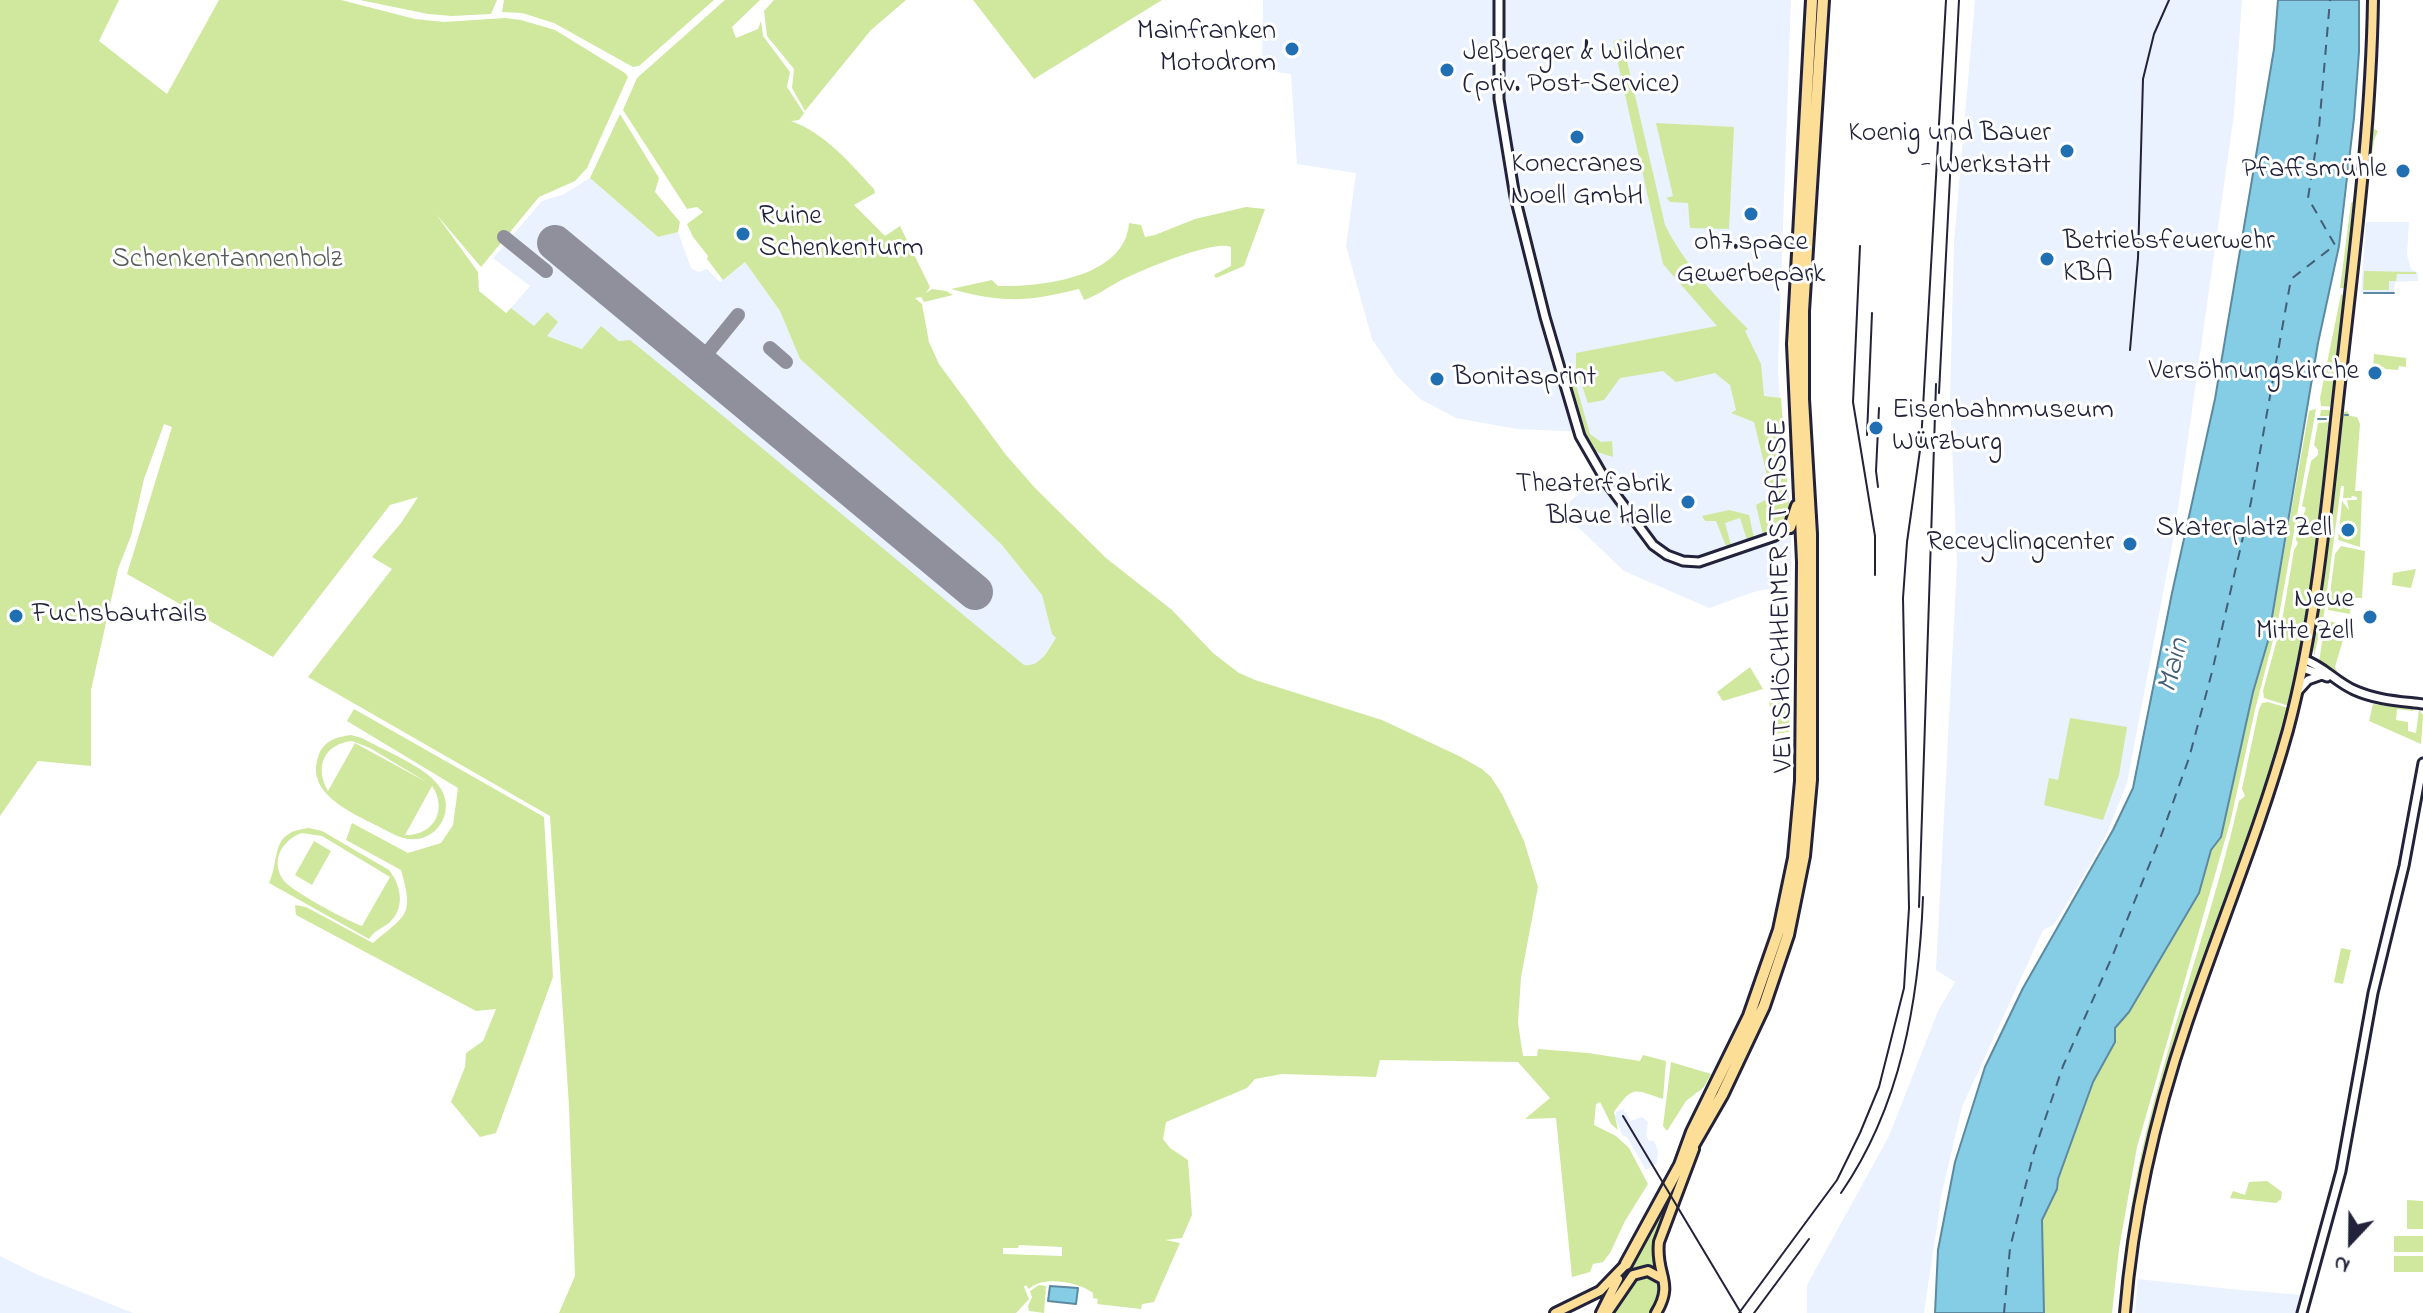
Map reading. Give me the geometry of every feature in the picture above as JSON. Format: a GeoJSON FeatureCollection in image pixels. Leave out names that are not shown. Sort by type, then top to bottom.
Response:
{"type":"FeatureCollection","features":[{"type":"Feature","properties":{"kind":"highway","name":"VEITSHÖCHHEIMER STRASSE"},"geometry":{"type":"LineString","coordinates":[[1626,1264],[1680,1165],[1697,1141],[1752,1035],[1788,935],[1804,856],[1811,780],[1809,497],[1798,465],[1793,344],[1815,1]]}},
{"type":"Feature","properties":{"kind":"highway","name":"VEITSHÖCHHEIMER STRASSE"},"geometry":{"type":"LineString","coordinates":[[1680,1165],[1692,1132],[1733,1051],[1763,980],[1779,930],[1798,830],[1804,481],[1803,311],[1815,1]]}},
{"type":"Feature","properties":{"kind":"highway"},"geometry":{"type":"LineString","coordinates":[[1790,527],[1796,514],[1795,487],[1804,481]]}},
{"type":"Feature","properties":{"kind":"main road"},"geometry":{"type":"LineString","coordinates":[[2125,1313],[2139,1199],[2166,1088],[2268,796],[2304,664],[2317,584],[2361,189],[2373,0]]}},
{"type":"Feature","properties":{"kind":"main road"},"geometry":{"type":"LineString","coordinates":[[1656,1313],[1666,1295],[1657,1256],[1659,1242],[1697,1141]]}},
{"type":"Feature","properties":{"kind":"main road"},"geometry":{"type":"LineString","coordinates":[[1556,1313],[1600,1291],[1626,1264]]}},
{"type":"Feature","properties":{"kind":"main road"},"geometry":{"type":"LineString","coordinates":[[1601,1313],[1626,1264]]}},
{"type":"Feature","properties":{"kind":"main road"},"geometry":{"type":"LineString","coordinates":[[1607,1313],[1633,1275],[1648,1271],[1662,1278]]}},
{"type":"Feature","properties":{"kind":"main road"},"geometry":{"type":"LineString","coordinates":[[1556,1313],[1566,1310],[1575,1313]]}},
{"type":"Feature","properties":{"kind":"street"},"geometry":{"type":"LineString","coordinates":[[1499,0],[1499,99],[1515,197],[1545,317],[1580,436],[1607,483],[1653,545],[1667,555],[1683,561],[1699,562],[1775,536],[1790,527]]}},
{"type":"Feature","properties":{"kind":"street"},"geometry":{"type":"LineString","coordinates":[[2304,664],[2337,680]]}},
{"type":"Feature","properties":{"kind":"street"},"geometry":{"type":"LineString","coordinates":[[2304,664],[2317,665],[2354,690],[2381,699],[2423,704]]}},
{"type":"Feature","properties":{"kind":"street"},"geometry":{"type":"LineString","coordinates":[[2298,691],[2313,677],[2324,675]]}},
{"type":"Feature","properties":{"kind":"street"},"geometry":{"type":"LineString","coordinates":[[2302,1313],[2341,1171],[2373,993],[2404,866],[2423,763]]}},
{"type":"Feature","properties":{"kind":"shaded area"},"geometry":{"type":"Polygon","coordinates":[[[1263,0],[1791,0],[1778,369],[1788,534],[1791,534],[1791,585],[1757,591],[1709,608],[1624,571],[1560,510],[1605,471],[1585,432],[1517,429],[1456,418],[1420,399],[1397,376],[1372,339],[1346,246],[1356,173],[1297,164],[1291,74],[1262,70],[1263,0]]]}},
{"type":"Feature","properties":{"kind":"shaded area"},"geometry":{"type":"Polygon","coordinates":[[[1975,0],[2242,0],[2234,114],[2175,530],[2127,783],[2091,863],[2054,925],[2043,930],[1962,1107],[1942,1192],[1924,1313],[1807,1313],[1807,1285],[1889,1136],[1938,1011],[1955,982],[1936,970],[1957,563],[1950,400],[1954,242],[1975,0]]]}},
{"type":"Feature","properties":{"kind":"shaded area"},"geometry":{"type":"Polygon","coordinates":[[[590,178],[658,237],[678,232],[691,268],[699,272],[707,269],[720,282],[745,262],[780,311],[800,359],[1002,545],[1042,595],[1052,634],[1056,638],[1040,662],[1024,666],[932,590],[583,349],[547,336],[511,308],[530,286],[493,258],[542,201],[564,194],[590,178]]]}},
{"type":"Feature","properties":{"kind":"shaded area"},"geometry":{"type":"Polygon","coordinates":[[[2366,222],[2409,222],[2407,255],[2411,269],[2418,273],[2418,281],[2395,282],[2394,292],[2361,292],[2366,222]]]}},
{"type":"Feature","properties":{"kind":"shaded area"},"geometry":{"type":"Polygon","coordinates":[[[1623,1109],[1631,1121],[1642,1117],[1648,1122],[1646,1136],[1649,1141],[1654,1141],[1658,1151],[1657,1163],[1646,1170],[1627,1137],[1622,1135],[1615,1117],[1616,1112],[1623,1109]]]}},
{"type":"Feature","properties":{"kind":"shaded area"},"geometry":{"type":"Polygon","coordinates":[[[0,1256],[36,1274],[133,1313],[0,1313],[0,1256]]]}},
{"type":"Feature","properties":{"kind":"shaded area"},"geometry":{"type":"Polygon","coordinates":[[[2138,1279],[2302,1295],[2297,1313],[2135,1313],[2138,1279]]]}},
{"type":"Feature","properties":{"kind":"green space","name":"Schenkentannenholz"},"geometry":{"type":"Polygon","coordinates":[[[0,0],[119,0],[99,41],[167,94],[219,0],[341,0],[415,19],[444,22],[505,18],[521,20],[555,30],[625,73],[628,77],[587,168],[575,181],[539,197],[481,267],[436,214],[478,272],[479,291],[506,313],[511,308],[534,326],[547,312],[558,322],[547,336],[582,349],[601,326],[619,341],[630,340],[1024,665],[1035,663],[1043,657],[1056,638],[1052,634],[1042,595],[1002,545],[800,359],[780,311],[745,262],[723,280],[687,224],[703,212],[697,207],[687,209],[623,110],[637,78],[725,0],[760,0],[732,27],[736,38],[758,29],[761,21],[763,36],[790,72],[787,87],[804,113],[799,120],[791,121],[826,141],[874,189],[875,193],[854,205],[885,236],[900,226],[930,287],[926,293],[932,289],[953,295],[924,302],[921,297],[915,298],[922,304],[929,342],[939,364],[1006,455],[1036,489],[1106,558],[1172,610],[1213,653],[1239,673],[1382,720],[1459,756],[1491,777],[1524,841],[1538,887],[1521,977],[1518,1023],[1523,1056],[1537,1056],[1538,1049],[1640,1061],[1643,1055],[1666,1061],[1663,1099],[1640,1092],[1631,1093],[1614,1112],[1618,1130],[1611,1124],[1600,1102],[1596,1104],[1594,1125],[1616,1136],[1629,1148],[1648,1184],[1603,1262],[1593,1264],[1590,1272],[1572,1277],[1556,1118],[1525,1119],[1550,1098],[1518,1062],[1380,1060],[1376,1077],[1282,1074],[1255,1079],[1247,1088],[1166,1122],[1163,1139],[1188,1160],[1192,1215],[1182,1238],[1165,1240],[1180,1243],[1154,1302],[1142,1304],[1141,1309],[1097,1304],[1098,1299],[1093,1298],[1093,1293],[1087,1289],[1052,1281],[1029,1289],[1026,1285],[1029,1299],[1016,1313],[559,1313],[575,1276],[569,1106],[550,816],[308,677],[392,569],[372,557],[418,497],[390,505],[273,657],[127,574],[172,427],[164,424],[144,479],[131,536],[118,569],[91,690],[91,766],[38,761],[0,816],[0,0]],[[1019,1245],[1018,1248],[1003,1248],[1003,1254],[1062,1256],[1062,1247],[1019,1245]]]}},
{"type":"Feature","properties":{"kind":"green space"},"geometry":{"type":"Polygon","coordinates":[[[360,0],[497,0],[491,14],[452,16],[360,0]]]}},
{"type":"Feature","properties":{"kind":"green space"},"geometry":{"type":"Polygon","coordinates":[[[504,0],[714,0],[639,66],[633,67],[554,23],[522,13],[502,12],[504,0]]]}},
{"type":"Feature","properties":{"kind":"green space"},"geometry":{"type":"Polygon","coordinates":[[[774,0],[906,0],[871,30],[805,111],[792,88],[794,69],[767,36],[764,11],[774,0]]]}},
{"type":"Feature","properties":{"kind":"green space"},"geometry":{"type":"Polygon","coordinates":[[[973,0],[1162,0],[1034,79],[973,0]]]}},
{"type":"Feature","properties":{"kind":"green space"},"geometry":{"type":"Polygon","coordinates":[[[1622,39],[1665,225],[1692,267],[1748,329],[1745,331],[1761,364],[1764,396],[1781,398],[1790,516],[1780,528],[1763,535],[1756,505],[1769,498],[1771,492],[1754,422],[1731,413],[1736,410],[1730,385],[1715,373],[1676,382],[1663,371],[1620,378],[1604,400],[1588,403],[1576,368],[1576,353],[1717,326],[1663,264],[1613,41],[1622,39]]]}},
{"type":"Feature","properties":{"kind":"green space"},"geometry":{"type":"Polygon","coordinates":[[[2376,100],[2374,129],[2378,131],[2369,179],[2366,178],[2376,100]]]}},
{"type":"Feature","properties":{"kind":"green space"},"geometry":{"type":"Polygon","coordinates":[[[620,114],[659,178],[655,192],[680,222],[678,232],[658,237],[590,178],[620,114]]]}},
{"type":"Feature","properties":{"kind":"green space"},"geometry":{"type":"Polygon","coordinates":[[[1656,123],[1734,127],[1729,229],[1690,228],[1688,203],[1670,202],[1666,198],[1673,196],[1656,123]]]}},
{"type":"Feature","properties":{"kind":"green space"},"geometry":{"type":"Polygon","coordinates":[[[2355,200],[2346,288],[2340,288],[2351,203],[2355,200]]]}},
{"type":"Feature","properties":{"kind":"green space"},"geometry":{"type":"Polygon","coordinates":[[[1246,207],[1265,209],[1244,266],[1216,278],[1214,275],[1231,266],[1231,247],[1209,248],[1175,258],[1128,277],[1084,300],[1079,289],[1044,296],[1001,299],[951,289],[992,280],[998,286],[1016,286],[1078,276],[1113,256],[1124,242],[1129,223],[1141,225],[1145,237],[1195,219],[1246,207]]]}},
{"type":"Feature","properties":{"kind":"green space"},"geometry":{"type":"Polygon","coordinates":[[[2364,271],[2416,274],[2397,274],[2396,281],[2389,281],[2389,290],[2363,290],[2364,271]]]}},
{"type":"Feature","properties":{"kind":"green space"},"geometry":{"type":"Polygon","coordinates":[[[2341,294],[2334,407],[2321,406],[2320,398],[2341,294]]]}},
{"type":"Feature","properties":{"kind":"green space"},"geometry":{"type":"Polygon","coordinates":[[[2374,354],[2406,358],[2406,367],[2399,366],[2398,370],[2384,367],[2373,369],[2374,354]]]}},
{"type":"Feature","properties":{"kind":"green space"},"geometry":{"type":"Polygon","coordinates":[[[1570,383],[1576,385],[1590,434],[1601,442],[1612,441],[1613,457],[1594,451],[1589,443],[1570,383]]]}},
{"type":"Feature","properties":{"kind":"green space"},"geometry":{"type":"Polygon","coordinates":[[[2316,409],[2278,621],[2231,819],[2137,1147],[2119,1249],[2112,1313],[2044,1313],[2042,1220],[2057,1190],[2093,1082],[2115,1042],[2115,1028],[2129,1012],[2199,893],[2211,850],[2221,837],[2253,692],[2268,641],[2309,411],[2316,409]]]}},
{"type":"Feature","properties":{"kind":"green space"},"geometry":{"type":"Polygon","coordinates":[[[2321,410],[2333,410],[2310,607],[2289,706],[2264,698],[2263,691],[2282,621],[2294,550],[2298,543],[2299,519],[2302,519],[2306,508],[2302,506],[2311,461],[2318,455],[2314,445],[2318,423],[2329,422],[2329,416],[2320,416],[2321,410]]]}},
{"type":"Feature","properties":{"kind":"green space"},"geometry":{"type":"Polygon","coordinates":[[[2347,411],[2350,416],[2357,417],[2360,424],[2355,491],[2362,491],[2360,547],[2338,540],[2342,501],[2349,510],[2347,500],[2357,500],[2352,496],[2343,498],[2344,486],[2341,486],[2324,614],[2314,656],[2340,415],[2347,411]]]}},
{"type":"Feature","properties":{"kind":"green space"},"geometry":{"type":"Polygon","coordinates":[[[1729,510],[1749,515],[1754,538],[1747,540],[1740,518],[1725,523],[1731,545],[1726,546],[1716,521],[1705,521],[1702,516],[1729,510]]]}},
{"type":"Feature","properties":{"kind":"green space"},"geometry":{"type":"Polygon","coordinates":[[[2341,546],[2365,551],[2362,598],[2352,598],[2350,614],[2328,610],[2335,554],[2341,546]]]}},
{"type":"Feature","properties":{"kind":"green space"},"geometry":{"type":"Polygon","coordinates":[[[2416,569],[2411,588],[2392,585],[2393,573],[2416,569]]]}},
{"type":"Feature","properties":{"kind":"green space"},"geometry":{"type":"Polygon","coordinates":[[[2325,620],[2347,626],[2335,667],[2338,673],[2360,689],[2319,663],[2325,620]]]}},
{"type":"Feature","properties":{"kind":"green space"},"geometry":{"type":"Polygon","coordinates":[[[1750,667],[1763,689],[1723,701],[1717,692],[1750,667]]]}},
{"type":"Feature","properties":{"kind":"green space"},"geometry":{"type":"Polygon","coordinates":[[[1790,698],[1789,732],[1774,734],[1769,701],[1790,698]]]}},
{"type":"Feature","properties":{"kind":"green space"},"geometry":{"type":"Polygon","coordinates":[[[2262,703],[2288,708],[2288,713],[2259,811],[2159,1098],[2140,1178],[2122,1313],[2119,1313],[2131,1207],[2147,1128],[2239,801],[2245,796],[2242,789],[2259,709],[2262,703]]]}},
{"type":"Feature","properties":{"kind":"green space"},"geometry":{"type":"Polygon","coordinates":[[[2373,704],[2413,709],[2397,709],[2396,720],[2408,722],[2408,731],[2416,733],[2419,710],[2423,715],[2421,744],[2369,721],[2373,704]]]}},
{"type":"Feature","properties":{"kind":"green space"},"geometry":{"type":"Polygon","coordinates":[[[354,709],[544,817],[553,977],[496,1133],[480,1137],[451,1102],[465,1067],[466,1053],[483,1041],[496,1009],[476,1011],[296,915],[295,905],[306,907],[373,943],[405,913],[405,885],[401,870],[346,840],[352,823],[408,853],[441,843],[453,825],[458,788],[347,721],[354,709]]]}},
{"type":"Feature","properties":{"kind":"green space"},"geometry":{"type":"Polygon","coordinates":[[[2070,718],[2127,727],[2119,775],[2103,820],[2044,805],[2049,778],[2058,780],[2070,718]]]}},
{"type":"Feature","properties":{"kind":"green space"},"geometry":{"type":"Polygon","coordinates":[[[351,735],[362,738],[433,779],[445,797],[446,808],[438,828],[418,839],[405,838],[352,813],[328,795],[316,771],[318,757],[327,744],[351,735]],[[352,741],[334,747],[324,758],[322,773],[328,791],[355,743],[428,783],[370,748],[352,741]],[[432,786],[405,835],[424,831],[435,820],[439,804],[432,786]]]}},
{"type":"Feature","properties":{"kind":"green space"},"geometry":{"type":"Polygon","coordinates":[[[309,828],[322,831],[389,870],[396,882],[400,904],[389,923],[369,939],[269,883],[278,847],[296,830],[309,828]],[[302,833],[288,841],[278,860],[280,875],[299,893],[362,926],[390,877],[322,836],[302,833]]]}},
{"type":"Feature","properties":{"kind":"green space"},"geometry":{"type":"Polygon","coordinates":[[[314,841],[331,851],[312,885],[295,875],[314,841]]]}},
{"type":"Feature","properties":{"kind":"green space"},"geometry":{"type":"Polygon","coordinates":[[[2341,948],[2351,950],[2343,984],[2334,982],[2341,948]]]}},
{"type":"Feature","properties":{"kind":"green space"},"geometry":{"type":"Polygon","coordinates":[[[1671,1062],[1711,1074],[1704,1087],[1686,1101],[1667,1131],[1663,1126],[1671,1062]]]}},
{"type":"Feature","properties":{"kind":"green space"},"geometry":{"type":"Polygon","coordinates":[[[2267,1181],[2282,1192],[2281,1199],[2276,1203],[2230,1198],[2233,1191],[2245,1195],[2249,1182],[2267,1181]]]}},
{"type":"Feature","properties":{"kind":"green space"},"geometry":{"type":"Polygon","coordinates":[[[2407,1200],[2423,1201],[2423,1229],[2407,1229],[2407,1200]]]}},
{"type":"Feature","properties":{"kind":"green space"},"geometry":{"type":"Polygon","coordinates":[[[1664,1201],[1669,1208],[1657,1269],[1638,1269],[1628,1277],[1625,1274],[1664,1201]]]}},
{"type":"Feature","properties":{"kind":"green space"},"geometry":{"type":"Polygon","coordinates":[[[2394,1236],[2423,1236],[2423,1252],[2394,1252],[2394,1236]]]}},
{"type":"Feature","properties":{"kind":"green space"},"geometry":{"type":"Polygon","coordinates":[[[2394,1256],[2423,1256],[2423,1272],[2394,1272],[2394,1256]]]}},
{"type":"Feature","properties":{"kind":"green space"},"geometry":{"type":"Polygon","coordinates":[[[1648,1274],[1658,1281],[1661,1291],[1651,1313],[1612,1313],[1630,1284],[1648,1274]]]}},
{"type":"Feature","properties":{"kind":"green space"},"geometry":{"type":"Polygon","coordinates":[[[1039,1285],[1046,1286],[1044,1313],[1029,1311],[1028,1306],[1032,1297],[1030,1291],[1039,1285]]]}},
{"type":"Feature","properties":{"kind":"water","name":"Main"},"geometry":{"type":"Polygon","coordinates":[[[2278,0],[2359,0],[2359,52],[2339,246],[2318,343],[2268,641],[2253,692],[2221,837],[2211,850],[2199,893],[2129,1012],[2115,1028],[2115,1042],[2093,1082],[2057,1189],[2042,1220],[2044,1313],[1935,1313],[1938,1250],[1955,1162],[1985,1067],[2023,988],[2113,830],[2133,788],[2215,399],[2274,49],[2278,0]]]}},
{"type":"Feature","properties":{"kind":"water"},"geometry":{"type":"Polygon","coordinates":[[[1050,1286],[1078,1288],[1076,1304],[1048,1301],[1050,1286]]]}},
{"type":"Feature","properties":{"kind":"waterway"},"geometry":{"type":"LineString","coordinates":[[2364,293],[2394,293]]}},
{"type":"Feature","properties":{"kind":"waterway"},"geometry":{"type":"LineString","coordinates":[[2318,419],[2326,419]]}},
{"type":"Feature","properties":{"kind":"ferry route"},"geometry":{"type":"LineString","coordinates":[[2004,1313],[2010,1248],[2034,1152],[2063,1066],[2112,957],[2189,758],[2251,502],[2291,279],[2335,245],[2308,198],[2319,128],[2330,0]]}},
{"type":"Feature","properties":{"kind":"taxiway"},"geometry":{"type":"LineString","coordinates":[[504,237],[546,271]]}},
{"type":"Feature","properties":{"kind":"taxiway"},"geometry":{"type":"LineString","coordinates":[[568,266],[574,258]]}},
{"type":"Feature","properties":{"kind":"taxiway"},"geometry":{"type":"LineString","coordinates":[[699,363],[738,315]]}},
{"type":"Feature","properties":{"kind":"taxiway"},"geometry":{"type":"LineString","coordinates":[[770,348],[786,362]]}},
{"type":"Feature","properties":{"kind":"runway"},"geometry":{"type":"LineString","coordinates":[[555,243],[975,592]]}},
{"type":"Feature","properties":{"kind":"railway"},"geometry":{"type":"LineString","coordinates":[[1739,1313],[1837,1180],[1879,1087],[1904,988],[1909,908],[1903,598],[1907,542],[1921,443],[1946,0]]}},
{"type":"Feature","properties":{"kind":"railway"},"geometry":{"type":"LineString","coordinates":[[1939,393],[1959,0]]}},
{"type":"Feature","properties":{"kind":"railway"},"geometry":{"type":"LineString","coordinates":[[2130,350],[2138,258],[2143,79],[2154,34],[2169,0]]}},
{"type":"Feature","properties":{"kind":"railway"},"geometry":{"type":"LineString","coordinates":[[1860,246],[1853,402],[1875,536],[1875,575]]}},
{"type":"Feature","properties":{"kind":"railway"},"geometry":{"type":"LineString","coordinates":[[1867,435],[1872,313]]}},
{"type":"Feature","properties":{"kind":"railway"},"geometry":{"type":"LineString","coordinates":[[1919,907],[1936,384]]}},
{"type":"Feature","properties":{"kind":"railway"},"geometry":{"type":"LineString","coordinates":[[1878,487],[1879,408]]}},
{"type":"Feature","properties":{"kind":"railway"},"geometry":{"type":"LineString","coordinates":[[1841,1193],[1879,1125],[1903,1051],[1917,974],[1923,897]]}},
{"type":"Feature","properties":{"kind":"railway"},"geometry":{"type":"LineString","coordinates":[[1623,1116],[1741,1313]]}},
{"type":"Feature","properties":{"kind":"railway"},"geometry":{"type":"LineString","coordinates":[[1754,1313],[1809,1239]]}},
{"type":"Feature","properties":{"kind":"place","name":"Mainfranken Motodrom"},"geometry":{"type":"Point","coordinates":[1292,49]}},
{"type":"Feature","properties":{"kind":"place","name":"Jeßberger & Wildner (priv. Post-Service)"},"geometry":{"type":"Point","coordinates":[1447,70]}},
{"type":"Feature","properties":{"kind":"place","name":"Konecranes Noell GmbH"},"geometry":{"type":"Point","coordinates":[1577,137]}},
{"type":"Feature","properties":{"kind":"place","name":"Koenig und Bauer - Werkstatt"},"geometry":{"type":"Point","coordinates":[2067,151]}},
{"type":"Feature","properties":{"kind":"place","name":"Pfaffsmühle"},"geometry":{"type":"Point","coordinates":[2403,171]}},
{"type":"Feature","properties":{"kind":"place","name":"oh7.space Gewerbepark"},"geometry":{"type":"Point","coordinates":[1751,214]}},
{"type":"Feature","properties":{"kind":"place","name":"Ruine Schenkenturm"},"geometry":{"type":"Point","coordinates":[743,234]}},
{"type":"Feature","properties":{"kind":"place","name":"Betriebsfeuerwehr KBA"},"geometry":{"type":"Point","coordinates":[2047,259]}},
{"type":"Feature","properties":{"kind":"place","name":"Versöhnungskirche"},"geometry":{"type":"Point","coordinates":[2375,373]}},
{"type":"Feature","properties":{"kind":"place","name":"Bonitasprint"},"geometry":{"type":"Point","coordinates":[1437,379]}},
{"type":"Feature","properties":{"kind":"place","name":"Eisenbahnmuseum Würzburg"},"geometry":{"type":"Point","coordinates":[1876,428]}},
{"type":"Feature","properties":{"kind":"place","name":"Theaterfabrik Blaue Halle"},"geometry":{"type":"Point","coordinates":[1688,502]}},
{"type":"Feature","properties":{"kind":"place","name":"Skaterplatz Zell"},"geometry":{"type":"Point","coordinates":[2348,530]}},
{"type":"Feature","properties":{"kind":"place","name":"Receyclingcenter"},"geometry":{"type":"Point","coordinates":[2130,544]}},
{"type":"Feature","properties":{"kind":"place","name":"Fuchsbautrails"},"geometry":{"type":"Point","coordinates":[16,616]}},
{"type":"Feature","properties":{"kind":"place","name":"Neue Mitte Zell"},"geometry":{"type":"Point","coordinates":[2370,617]}}]}
